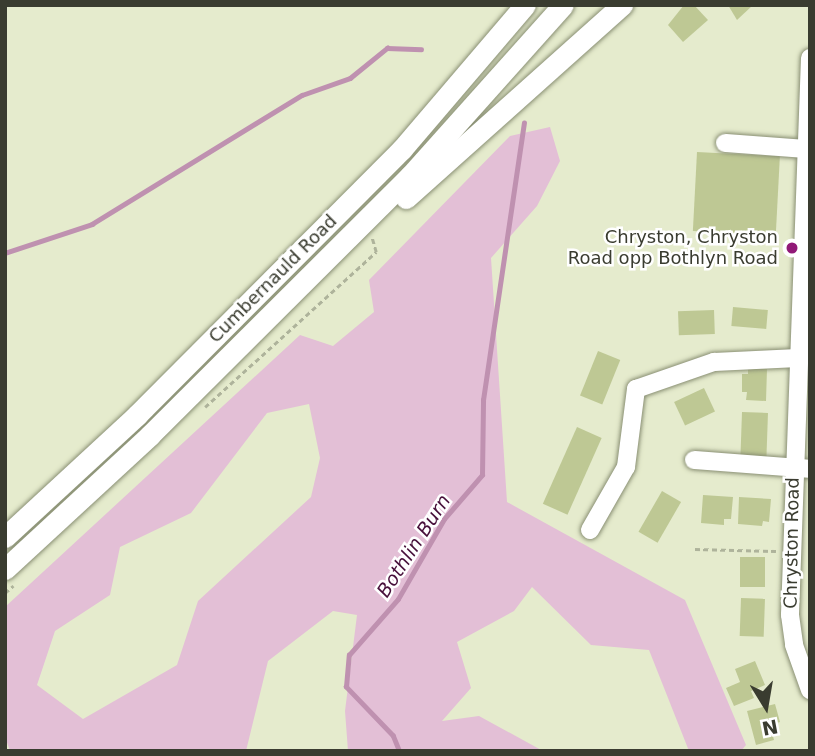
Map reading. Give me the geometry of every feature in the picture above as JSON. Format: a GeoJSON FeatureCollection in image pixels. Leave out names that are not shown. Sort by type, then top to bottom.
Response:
{"type":"FeatureCollection","features":[{"type":"Feature","properties":{"kind":"main road","name":"Cumbernauld Road"},"geometry":{"type":"LineString","coordinates":[[5,537],[137,415],[402,149],[525,5]]}},
{"type":"Feature","properties":{"kind":"main road","name":"Cumbernauld Road"},"geometry":{"type":"LineString","coordinates":[[5,569],[150,435],[410,176],[563,5]]}},
{"type":"Feature","properties":{"kind":"main road","name":"Cumbernauld Road"},"geometry":{"type":"LineString","coordinates":[[322,264],[370,230],[622,5]]}},
{"type":"Feature","properties":{"kind":"street","name":"Chryston Road"},"geometry":{"type":"LineString","coordinates":[[810,58],[805,294],[798,358],[801,469],[791,552],[792,635],[810,690]]}},
{"type":"Feature","properties":{"kind":"street"},"geometry":{"type":"LineString","coordinates":[[726,143],[807,149]]}},
{"type":"Feature","properties":{"kind":"street"},"geometry":{"type":"LineString","coordinates":[[590,530],[626,467],[636,389],[714,362],[798,358]]}},
{"type":"Feature","properties":{"kind":"street"},"geometry":{"type":"LineString","coordinates":[[694,460],[801,469]]}},
{"type":"Feature","properties":{"kind":"path"},"geometry":{"type":"LineString","coordinates":[[695,549],[791,552]]}},
{"type":"Feature","properties":{"kind":"shaded area"},"geometry":{"type":"Polygon","coordinates":[[[550,127],[560,161],[537,206],[491,258],[507,502],[685,600],[746,745],[741,751],[689,751],[649,650],[591,645],[532,587],[514,611],[457,642],[471,688],[442,721],[479,716],[543,751],[348,751],[345,711],[357,615],[333,611],[268,661],[246,751],[10,751],[5,737],[5,607],[300,335],[333,346],[374,312],[369,280],[510,136],[550,127]],[[309,404],[267,413],[191,513],[120,547],[110,595],[55,631],[37,685],[83,719],[177,665],[198,601],[311,497],[320,458],[309,404]]]}},
{"type":"Feature","properties":{"kind":"building"},"geometry":{"type":"Polygon","coordinates":[[[684,5],[694,5],[708,20],[683,42],[668,25],[684,5]]]}},
{"type":"Feature","properties":{"kind":"building"},"geometry":{"type":"Polygon","coordinates":[[[728,5],[753,5],[737,20],[728,5]]]}},
{"type":"Feature","properties":{"kind":"building"},"geometry":{"type":"Polygon","coordinates":[[[697,152],[780,156],[776,235],[693,231],[697,152]]]}},
{"type":"Feature","properties":{"kind":"building"},"geometry":{"type":"Polygon","coordinates":[[[733,307],[768,310],[766,329],[731,326],[733,307]]]}},
{"type":"Feature","properties":{"kind":"building"},"geometry":{"type":"Polygon","coordinates":[[[714,310],[715,334],[679,335],[678,311],[714,310]]]}},
{"type":"Feature","properties":{"kind":"building"},"geometry":{"type":"Polygon","coordinates":[[[598,351],[620,360],[602,404],[580,396],[598,351]]]}},
{"type":"Feature","properties":{"kind":"building"},"geometry":{"type":"Polygon","coordinates":[[[748,368],[767,369],[766,401],[746,400],[747,392],[742,392],[742,374],[748,374],[748,368]]]}},
{"type":"Feature","properties":{"kind":"building"},"geometry":{"type":"Polygon","coordinates":[[[704,388],[715,412],[685,426],[674,402],[704,388]]]}},
{"type":"Feature","properties":{"kind":"building"},"geometry":{"type":"Polygon","coordinates":[[[742,412],[768,413],[766,457],[740,456],[742,412]]]}},
{"type":"Feature","properties":{"kind":"building"},"geometry":{"type":"Polygon","coordinates":[[[577,427],[602,438],[567,515],[543,504],[577,427]]]}},
{"type":"Feature","properties":{"kind":"building"},"geometry":{"type":"Polygon","coordinates":[[[662,491],[681,502],[658,543],[638,532],[662,491]]]}},
{"type":"Feature","properties":{"kind":"building"},"geometry":{"type":"Polygon","coordinates":[[[703,495],[733,497],[731,519],[724,519],[724,525],[701,523],[703,495]]]}},
{"type":"Feature","properties":{"kind":"building"},"geometry":{"type":"Polygon","coordinates":[[[739,497],[771,499],[769,522],[763,521],[762,526],[738,524],[739,497]]]}},
{"type":"Feature","properties":{"kind":"building"},"geometry":{"type":"Polygon","coordinates":[[[740,557],[765,557],[765,587],[740,587],[740,557]]]}},
{"type":"Feature","properties":{"kind":"building"},"geometry":{"type":"Polygon","coordinates":[[[741,598],[765,599],[764,637],[740,636],[741,598]]]}},
{"type":"Feature","properties":{"kind":"building"},"geometry":{"type":"Polygon","coordinates":[[[755,661],[765,685],[751,691],[754,698],[734,706],[726,688],[740,682],[735,669],[755,661]]]}},
{"type":"Feature","properties":{"kind":"building"},"geometry":{"type":"Polygon","coordinates":[[[775,704],[780,722],[770,725],[774,740],[756,745],[747,711],[775,704]]]}},
{"type":"Feature","properties":{"kind":"waterway","name":"Bothlin Burn"},"geometry":{"type":"LineString","coordinates":[[5,253],[92,224],[302,95],[350,78],[387,48],[421,49]]}},
{"type":"Feature","properties":{"kind":"waterway","name":"Bothlin Burn"},"geometry":{"type":"LineString","coordinates":[[399,751],[393,736],[346,687],[349,655],[398,599],[444,519],[482,475],[483,400],[524,123]]}},
{"type":"Feature","properties":{"kind":"place","name":"Chryston, Chryston Road opp Bothlyn Road"},"geometry":{"type":"Point","coordinates":[792,248]}}]}
